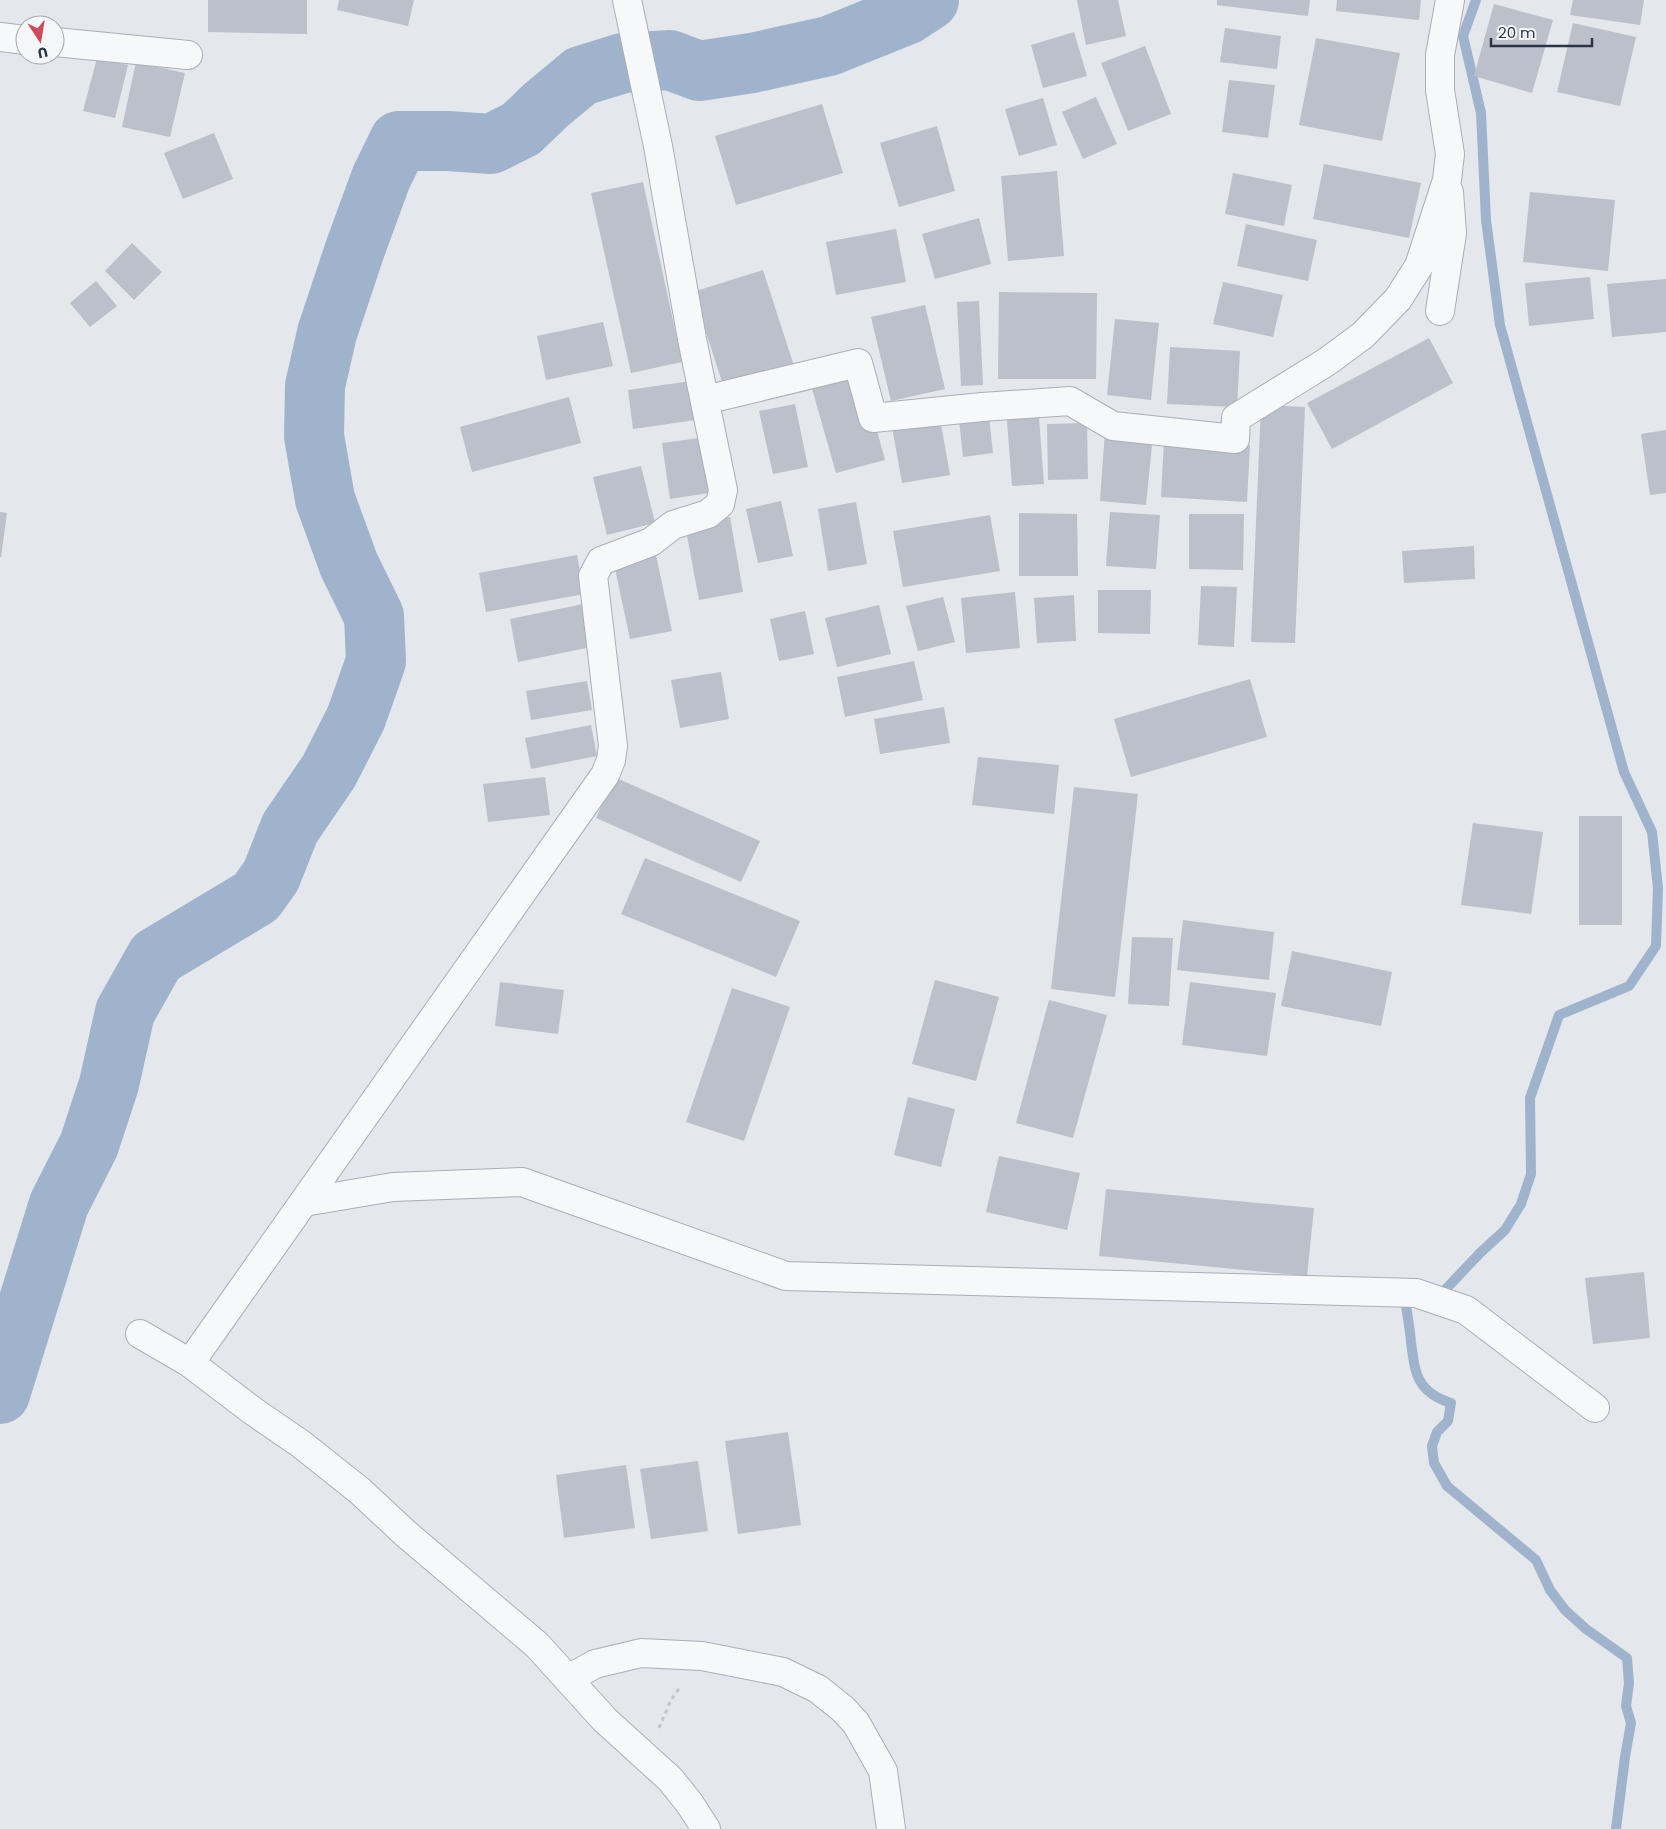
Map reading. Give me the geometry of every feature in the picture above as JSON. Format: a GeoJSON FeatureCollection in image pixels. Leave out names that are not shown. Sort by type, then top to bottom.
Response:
{"type":"FeatureCollection","features":[{"type":"Feature","properties":{"kind":"street"},"geometry":{"type":"LineString","coordinates":[[190,1363],[605,775],[611,760],[613,746],[593,576],[601,561],[651,542],[666,529],[708,514],[720,504],[723,490],[658,146],[627,0]]}},
{"type":"Feature","properties":{"kind":"street"},"geometry":{"type":"LineString","coordinates":[[705,400],[858,363],[873,418],[982,406],[1070,400],[1113,426],[1235,439],[1236,418],[1335,356],[1363,335],[1398,299],[1419,266],[1447,180],[1450,154],[1440,90],[1440,55],[1450,0]]}},
{"type":"Feature","properties":{"kind":"street"},"geometry":{"type":"LineString","coordinates":[[0,37],[15,39]]}},
{"type":"Feature","properties":{"kind":"street"},"geometry":{"type":"LineString","coordinates":[[65,43],[188,55]]}},
{"type":"Feature","properties":{"kind":"street"},"geometry":{"type":"LineString","coordinates":[[1440,311],[1452,233],[1451,204],[1447,180]]}},
{"type":"Feature","properties":{"kind":"street"},"geometry":{"type":"LineString","coordinates":[[304,1202],[393,1186],[522,1182],[786,1276],[1416,1293],[1466,1310],[1595,1408]]}},
{"type":"Feature","properties":{"kind":"street"},"geometry":{"type":"LineString","coordinates":[[140,1334],[190,1363],[253,1411],[301,1444],[360,1491],[405,1533],[537,1644],[605,1720],[670,1780],[690,1804],[706,1829]]}},
{"type":"Feature","properties":{"kind":"street"},"geometry":{"type":"LineString","coordinates":[[568,1680],[595,1664],[641,1653],[702,1656],[783,1672],[818,1689],[843,1709],[856,1723],[883,1771],[891,1829]]}},
{"type":"Feature","properties":{"kind":"path"},"geometry":{"type":"LineString","coordinates":[[639,1751],[656,1733],[671,1700],[702,1656]]}},
{"type":"Feature","properties":{"kind":"building"},"geometry":{"type":"Polygon","coordinates":[[[208,0],[307,0],[307,34],[208,32],[208,0]]]}},
{"type":"Feature","properties":{"kind":"building"},"geometry":{"type":"Polygon","coordinates":[[[339,0],[414,0],[408,26],[337,10],[339,0]]]}},
{"type":"Feature","properties":{"kind":"building"},"geometry":{"type":"Polygon","coordinates":[[[1077,0],[1118,0],[1126,36],[1086,45],[1077,0]]]}},
{"type":"Feature","properties":{"kind":"building"},"geometry":{"type":"Polygon","coordinates":[[[1217,0],[1310,0],[1308,16],[1217,5],[1217,0]]]}},
{"type":"Feature","properties":{"kind":"building"},"geometry":{"type":"Polygon","coordinates":[[[1337,0],[1421,0],[1419,20],[1336,11],[1337,0]]]}},
{"type":"Feature","properties":{"kind":"building"},"geometry":{"type":"Polygon","coordinates":[[[1573,0],[1644,0],[1640,25],[1570,15],[1573,0]]]}},
{"type":"Feature","properties":{"kind":"building"},"geometry":{"type":"Polygon","coordinates":[[[1494,4],[1553,20],[1532,93],[1474,76],[1494,4]]]}},
{"type":"Feature","properties":{"kind":"building"},"geometry":{"type":"Polygon","coordinates":[[[1573,23],[1636,37],[1620,106],[1557,92],[1573,23]]]}},
{"type":"Feature","properties":{"kind":"building"},"geometry":{"type":"Polygon","coordinates":[[[1225,28],[1281,36],[1277,69],[1220,62],[1225,28]]]}},
{"type":"Feature","properties":{"kind":"building"},"geometry":{"type":"Polygon","coordinates":[[[1074,32],[1087,76],[1043,88],[1031,45],[1074,32]]]}},
{"type":"Feature","properties":{"kind":"building"},"geometry":{"type":"Polygon","coordinates":[[[1316,38],[1400,53],[1382,141],[1299,125],[1316,38]]]}},
{"type":"Feature","properties":{"kind":"building"},"geometry":{"type":"Polygon","coordinates":[[[1145,46],[1171,114],[1128,131],[1101,63],[1145,46]]]}},
{"type":"Feature","properties":{"kind":"building"},"geometry":{"type":"Polygon","coordinates":[[[97,58],[128,65],[115,118],[83,111],[97,58]]]}},
{"type":"Feature","properties":{"kind":"building"},"geometry":{"type":"Polygon","coordinates":[[[136,62],[185,73],[170,137],[122,127],[136,62]]]}},
{"type":"Feature","properties":{"kind":"building"},"geometry":{"type":"Polygon","coordinates":[[[1229,80],[1275,85],[1268,138],[1222,132],[1229,80]]]}},
{"type":"Feature","properties":{"kind":"building"},"geometry":{"type":"Polygon","coordinates":[[[1096,97],[1117,144],[1083,159],[1062,112],[1096,97]]]}},
{"type":"Feature","properties":{"kind":"building"},"geometry":{"type":"Polygon","coordinates":[[[1043,98],[1057,145],[1019,156],[1005,109],[1043,98]]]}},
{"type":"Feature","properties":{"kind":"building"},"geometry":{"type":"Polygon","coordinates":[[[822,104],[843,173],[736,205],[715,136],[822,104]]]}},
{"type":"Feature","properties":{"kind":"building"},"geometry":{"type":"Polygon","coordinates":[[[937,126],[955,191],[899,207],[880,143],[937,126]]]}},
{"type":"Feature","properties":{"kind":"building"},"geometry":{"type":"Polygon","coordinates":[[[214,133],[233,179],[183,199],[164,153],[214,133]]]}},
{"type":"Feature","properties":{"kind":"building"},"geometry":{"type":"Polygon","coordinates":[[[1324,164],[1421,183],[1409,238],[1313,219],[1324,164]]]}},
{"type":"Feature","properties":{"kind":"building"},"geometry":{"type":"Polygon","coordinates":[[[1057,171],[1064,256],[1008,261],[1001,176],[1057,171]]]}},
{"type":"Feature","properties":{"kind":"building"},"geometry":{"type":"Polygon","coordinates":[[[1233,173],[1292,185],[1284,226],[1225,214],[1233,173]]]}},
{"type":"Feature","properties":{"kind":"building"},"geometry":{"type":"Polygon","coordinates":[[[643,182],[682,362],[631,373],[591,193],[643,182]]]}},
{"type":"Feature","properties":{"kind":"building"},"geometry":{"type":"Polygon","coordinates":[[[1530,192],[1615,200],[1608,271],[1523,262],[1530,192]]]}},
{"type":"Feature","properties":{"kind":"building"},"geometry":{"type":"Polygon","coordinates":[[[979,218],[991,264],[935,279],[922,234],[979,218]]]}},
{"type":"Feature","properties":{"kind":"building"},"geometry":{"type":"Polygon","coordinates":[[[1246,224],[1317,240],[1308,281],[1237,266],[1246,224]]]}},
{"type":"Feature","properties":{"kind":"building"},"geometry":{"type":"Polygon","coordinates":[[[896,229],[906,282],[836,295],[826,242],[896,229]]]}},
{"type":"Feature","properties":{"kind":"building"},"geometry":{"type":"Polygon","coordinates":[[[132,243],[162,272],[134,300],[105,271],[132,243]]]}},
{"type":"Feature","properties":{"kind":"building"},"geometry":{"type":"Polygon","coordinates":[[[763,270],[794,366],[724,388],[693,292],[763,270]]]}},
{"type":"Feature","properties":{"kind":"building"},"geometry":{"type":"Polygon","coordinates":[[[1590,277],[1594,319],[1529,326],[1525,283],[1590,277]]]}},
{"type":"Feature","properties":{"kind":"building"},"geometry":{"type":"Polygon","coordinates":[[[1666,279],[1666,332],[1612,337],[1607,284],[1666,279]]]}},
{"type":"Feature","properties":{"kind":"building"},"geometry":{"type":"Polygon","coordinates":[[[96,281],[117,306],[90,327],[70,303],[96,281]]]}},
{"type":"Feature","properties":{"kind":"building"},"geometry":{"type":"Polygon","coordinates":[[[1223,282],[1283,295],[1273,337],[1213,324],[1223,282]]]}},
{"type":"Feature","properties":{"kind":"building"},"geometry":{"type":"Polygon","coordinates":[[[999,292],[1097,293],[1096,379],[998,379],[999,292]]]}},
{"type":"Feature","properties":{"kind":"building"},"geometry":{"type":"Polygon","coordinates":[[[979,301],[983,385],[961,386],[957,302],[979,301]]]}},
{"type":"Feature","properties":{"kind":"building"},"geometry":{"type":"Polygon","coordinates":[[[925,305],[945,389],[891,401],[871,317],[925,305]]]}},
{"type":"Feature","properties":{"kind":"building"},"geometry":{"type":"Polygon","coordinates":[[[1115,319],[1159,323],[1151,400],[1107,395],[1115,319]]]}},
{"type":"Feature","properties":{"kind":"building"},"geometry":{"type":"Polygon","coordinates":[[[603,322],[613,366],[546,380],[537,336],[603,322]]]}},
{"type":"Feature","properties":{"kind":"building"},"geometry":{"type":"Polygon","coordinates":[[[1429,338],[1453,383],[1332,449],[1307,403],[1429,338]]]}},
{"type":"Feature","properties":{"kind":"building"},"geometry":{"type":"Polygon","coordinates":[[[1170,347],[1240,351],[1237,407],[1167,404],[1170,347]]]}},
{"type":"Feature","properties":{"kind":"building"},"geometry":{"type":"Polygon","coordinates":[[[861,372],[885,460],[836,473],[811,385],[861,372]]]}},
{"type":"Feature","properties":{"kind":"building"},"geometry":{"type":"Polygon","coordinates":[[[691,381],[696,420],[633,429],[628,390],[691,381]]]}},
{"type":"Feature","properties":{"kind":"building"},"geometry":{"type":"Polygon","coordinates":[[[569,397],[581,443],[472,472],[460,427],[569,397]]]}},
{"type":"Feature","properties":{"kind":"building"},"geometry":{"type":"Polygon","coordinates":[[[795,404],[808,467],[773,474],[759,411],[795,404]]]}},
{"type":"Feature","properties":{"kind":"building"},"geometry":{"type":"Polygon","coordinates":[[[1038,405],[1044,484],[1012,486],[1006,408],[1038,405]]]}},
{"type":"Feature","properties":{"kind":"building"},"geometry":{"type":"Polygon","coordinates":[[[1261,405],[1305,407],[1295,643],[1251,642],[1261,405]]]}},
{"type":"Feature","properties":{"kind":"building"},"geometry":{"type":"Polygon","coordinates":[[[988,408],[993,453],[963,457],[958,411],[988,408]]]}},
{"type":"Feature","properties":{"kind":"building"},"geometry":{"type":"Polygon","coordinates":[[[939,413],[950,475],[902,483],[891,421],[939,413]]]}},
{"type":"Feature","properties":{"kind":"building"},"geometry":{"type":"Polygon","coordinates":[[[1087,423],[1088,479],[1048,480],[1047,424],[1087,423]]]}},
{"type":"Feature","properties":{"kind":"building"},"geometry":{"type":"Polygon","coordinates":[[[1666,430],[1666,493],[1650,495],[1641,434],[1666,430]]]}},
{"type":"Feature","properties":{"kind":"building"},"geometry":{"type":"Polygon","coordinates":[[[1105,431],[1153,435],[1146,505],[1100,501],[1105,431]]]}},
{"type":"Feature","properties":{"kind":"building"},"geometry":{"type":"Polygon","coordinates":[[[707,437],[715,492],[670,499],[662,443],[707,437]]]}},
{"type":"Feature","properties":{"kind":"building"},"geometry":{"type":"Polygon","coordinates":[[[1164,441],[1250,445],[1247,502],[1161,497],[1164,441]]]}},
{"type":"Feature","properties":{"kind":"building"},"geometry":{"type":"Polygon","coordinates":[[[641,466],[655,523],[607,535],[593,477],[641,466]]]}},
{"type":"Feature","properties":{"kind":"building"},"geometry":{"type":"Polygon","coordinates":[[[781,501],[793,556],[758,563],[746,509],[781,501]]]}},
{"type":"Feature","properties":{"kind":"building"},"geometry":{"type":"Polygon","coordinates":[[[856,502],[867,564],[828,571],[818,509],[856,502]]]}},
{"type":"Feature","properties":{"kind":"building"},"geometry":{"type":"Polygon","coordinates":[[[0,512],[7,513],[1,557],[0,557],[0,512]]]}},
{"type":"Feature","properties":{"kind":"building"},"geometry":{"type":"Polygon","coordinates":[[[1110,512],[1160,515],[1156,569],[1106,566],[1110,512]]]}},
{"type":"Feature","properties":{"kind":"building"},"geometry":{"type":"Polygon","coordinates":[[[1019,513],[1077,514],[1078,576],[1019,576],[1019,513]]]}},
{"type":"Feature","properties":{"kind":"building"},"geometry":{"type":"Polygon","coordinates":[[[1189,514],[1244,514],[1243,570],[1189,569],[1189,514]]]}},
{"type":"Feature","properties":{"kind":"building"},"geometry":{"type":"Polygon","coordinates":[[[990,515],[1000,571],[903,587],[893,531],[990,515]]]}},
{"type":"Feature","properties":{"kind":"building"},"geometry":{"type":"Polygon","coordinates":[[[730,517],[743,592],[699,600],[685,525],[730,517]]]}},
{"type":"Feature","properties":{"kind":"building"},"geometry":{"type":"Polygon","coordinates":[[[1474,546],[1475,579],[1404,583],[1402,551],[1474,546]]]}},
{"type":"Feature","properties":{"kind":"building"},"geometry":{"type":"Polygon","coordinates":[[[577,555],[584,594],[486,612],[479,573],[577,555]]]}},
{"type":"Feature","properties":{"kind":"building"},"geometry":{"type":"Polygon","coordinates":[[[656,555],[672,631],[630,639],[614,564],[656,555]]]}},
{"type":"Feature","properties":{"kind":"building"},"geometry":{"type":"Polygon","coordinates":[[[1201,586],[1237,587],[1234,647],[1198,645],[1201,586]]]}},
{"type":"Feature","properties":{"kind":"building"},"geometry":{"type":"Polygon","coordinates":[[[1098,590],[1151,590],[1150,634],[1098,633],[1098,590]]]}},
{"type":"Feature","properties":{"kind":"building"},"geometry":{"type":"Polygon","coordinates":[[[1015,592],[1020,648],[966,653],[961,598],[1015,592]]]}},
{"type":"Feature","properties":{"kind":"building"},"geometry":{"type":"Polygon","coordinates":[[[1074,595],[1076,641],[1037,643],[1034,598],[1074,595]]]}},
{"type":"Feature","properties":{"kind":"building"},"geometry":{"type":"Polygon","coordinates":[[[943,597],[955,642],[918,651],[906,606],[943,597]]]}},
{"type":"Feature","properties":{"kind":"building"},"geometry":{"type":"Polygon","coordinates":[[[588,603],[596,646],[518,662],[510,619],[588,603]]]}},
{"type":"Feature","properties":{"kind":"building"},"geometry":{"type":"Polygon","coordinates":[[[879,605],[891,654],[837,667],[825,618],[879,605]]]}},
{"type":"Feature","properties":{"kind":"building"},"geometry":{"type":"Polygon","coordinates":[[[805,611],[814,654],[779,661],[770,619],[805,611]]]}},
{"type":"Feature","properties":{"kind":"building"},"geometry":{"type":"Polygon","coordinates":[[[914,661],[923,700],[845,717],[837,677],[914,661]]]}},
{"type":"Feature","properties":{"kind":"building"},"geometry":{"type":"Polygon","coordinates":[[[721,672],[729,719],[680,728],[671,680],[721,672]]]}},
{"type":"Feature","properties":{"kind":"building"},"geometry":{"type":"Polygon","coordinates":[[[1250,679],[1267,737],[1131,777],[1114,719],[1250,679]]]}},
{"type":"Feature","properties":{"kind":"building"},"geometry":{"type":"Polygon","coordinates":[[[587,681],[592,710],[531,720],[526,691],[587,681]]]}},
{"type":"Feature","properties":{"kind":"building"},"geometry":{"type":"Polygon","coordinates":[[[944,707],[950,743],[880,754],[874,719],[944,707]]]}},
{"type":"Feature","properties":{"kind":"building"},"geometry":{"type":"Polygon","coordinates":[[[591,725],[597,756],[531,769],[525,738],[591,725]]]}},
{"type":"Feature","properties":{"kind":"building"},"geometry":{"type":"Polygon","coordinates":[[[978,757],[1059,765],[1054,814],[972,805],[978,757]]]}},
{"type":"Feature","properties":{"kind":"building"},"geometry":{"type":"Polygon","coordinates":[[[545,777],[550,815],[488,822],[483,784],[545,777]]]}},
{"type":"Feature","properties":{"kind":"building"},"geometry":{"type":"Polygon","coordinates":[[[614,777],[760,841],[741,882],[596,818],[614,777]]]}},
{"type":"Feature","properties":{"kind":"building"},"geometry":{"type":"Polygon","coordinates":[[[1074,787],[1138,794],[1115,997],[1051,989],[1074,787]]]}},
{"type":"Feature","properties":{"kind":"building"},"geometry":{"type":"Polygon","coordinates":[[[1579,816],[1622,816],[1622,925],[1579,925],[1579,816]]]}},
{"type":"Feature","properties":{"kind":"building"},"geometry":{"type":"Polygon","coordinates":[[[1473,823],[1543,832],[1531,914],[1461,905],[1473,823]]]}},
{"type":"Feature","properties":{"kind":"building"},"geometry":{"type":"Polygon","coordinates":[[[645,858],[800,921],[776,977],[621,914],[645,858]]]}},
{"type":"Feature","properties":{"kind":"building"},"geometry":{"type":"Polygon","coordinates":[[[1183,920],[1274,932],[1269,980],[1177,970],[1183,920]]]}},
{"type":"Feature","properties":{"kind":"building"},"geometry":{"type":"Polygon","coordinates":[[[1132,937],[1173,938],[1169,1006],[1128,1004],[1132,937]]]}},
{"type":"Feature","properties":{"kind":"building"},"geometry":{"type":"Polygon","coordinates":[[[1292,951],[1392,972],[1381,1026],[1281,1006],[1292,951]]]}},
{"type":"Feature","properties":{"kind":"building"},"geometry":{"type":"Polygon","coordinates":[[[935,980],[999,997],[976,1081],[912,1064],[935,980]]]}},
{"type":"Feature","properties":{"kind":"building"},"geometry":{"type":"Polygon","coordinates":[[[500,982],[564,990],[558,1034],[495,1026],[500,982]]]}},
{"type":"Feature","properties":{"kind":"building"},"geometry":{"type":"Polygon","coordinates":[[[1190,982],[1276,993],[1267,1056],[1182,1045],[1190,982]]]}},
{"type":"Feature","properties":{"kind":"building"},"geometry":{"type":"Polygon","coordinates":[[[732,988],[790,1007],[744,1141],[686,1122],[732,988]]]}},
{"type":"Feature","properties":{"kind":"building"},"geometry":{"type":"Polygon","coordinates":[[[1049,1000],[1107,1015],[1073,1138],[1016,1123],[1049,1000]]]}},
{"type":"Feature","properties":{"kind":"building"},"geometry":{"type":"Polygon","coordinates":[[[908,1097],[955,1109],[941,1167],[894,1155],[908,1097]]]}},
{"type":"Feature","properties":{"kind":"building"},"geometry":{"type":"Polygon","coordinates":[[[999,1156],[1080,1173],[1067,1230],[986,1212],[999,1156]]]}},
{"type":"Feature","properties":{"kind":"building"},"geometry":{"type":"Polygon","coordinates":[[[1106,1189],[1314,1208],[1307,1276],[1099,1256],[1106,1189]]]}},
{"type":"Feature","properties":{"kind":"building"},"geometry":{"type":"Polygon","coordinates":[[[1644,1272],[1650,1338],[1593,1344],[1585,1278],[1644,1272]]]}},
{"type":"Feature","properties":{"kind":"building"},"geometry":{"type":"Polygon","coordinates":[[[788,1432],[801,1525],[738,1534],[725,1441],[788,1432]]]}},
{"type":"Feature","properties":{"kind":"building"},"geometry":{"type":"Polygon","coordinates":[[[698,1461],[708,1531],[651,1539],[640,1469],[698,1461]]]}},
{"type":"Feature","properties":{"kind":"building"},"geometry":{"type":"Polygon","coordinates":[[[626,1465],[635,1528],[564,1538],[556,1475],[626,1465]]]}},
{"type":"Feature","properties":{"kind":"waterway"},"geometry":{"type":"LineString","coordinates":[[0,1394],[59,1204],[89,1145],[109,1084],[125,1012],[156,957],[256,897],[271,876],[290,828],[329,771],[356,718],[376,661],[374,616],[349,565],[325,499],[314,436],[315,386],[327,333],[355,249],[381,178],[399,141],[448,141],[491,144],[521,129],[581,76],[623,63],[670,60],[699,71],[752,63],[829,46],[906,15],[929,0]]}},
{"type":"Feature","properties":{"kind":"waterway"},"geometry":{"type":"LineString","coordinates":[[1434,1292],[1444,1291],[1505,1230],[1521,1204],[1531,1174],[1530,1098],[1559,1015],[1629,986],[1656,946],[1658,888],[1652,832],[1624,772],[1500,325],[1486,220],[1481,113],[1463,36],[1476,0]]}},
{"type":"Feature","properties":{"kind":"waterway"},"geometry":{"type":"LineString","coordinates":[[1414,1296],[1406,1306],[1416,1372],[1424,1387],[1440,1399],[1451,1403],[1448,1421],[1437,1432],[1432,1446],[1434,1463],[1447,1486],[1536,1560],[1550,1590],[1565,1610],[1586,1629],[1627,1658],[1629,1683],[1626,1706],[1631,1723],[1616,1829]]}}]}
